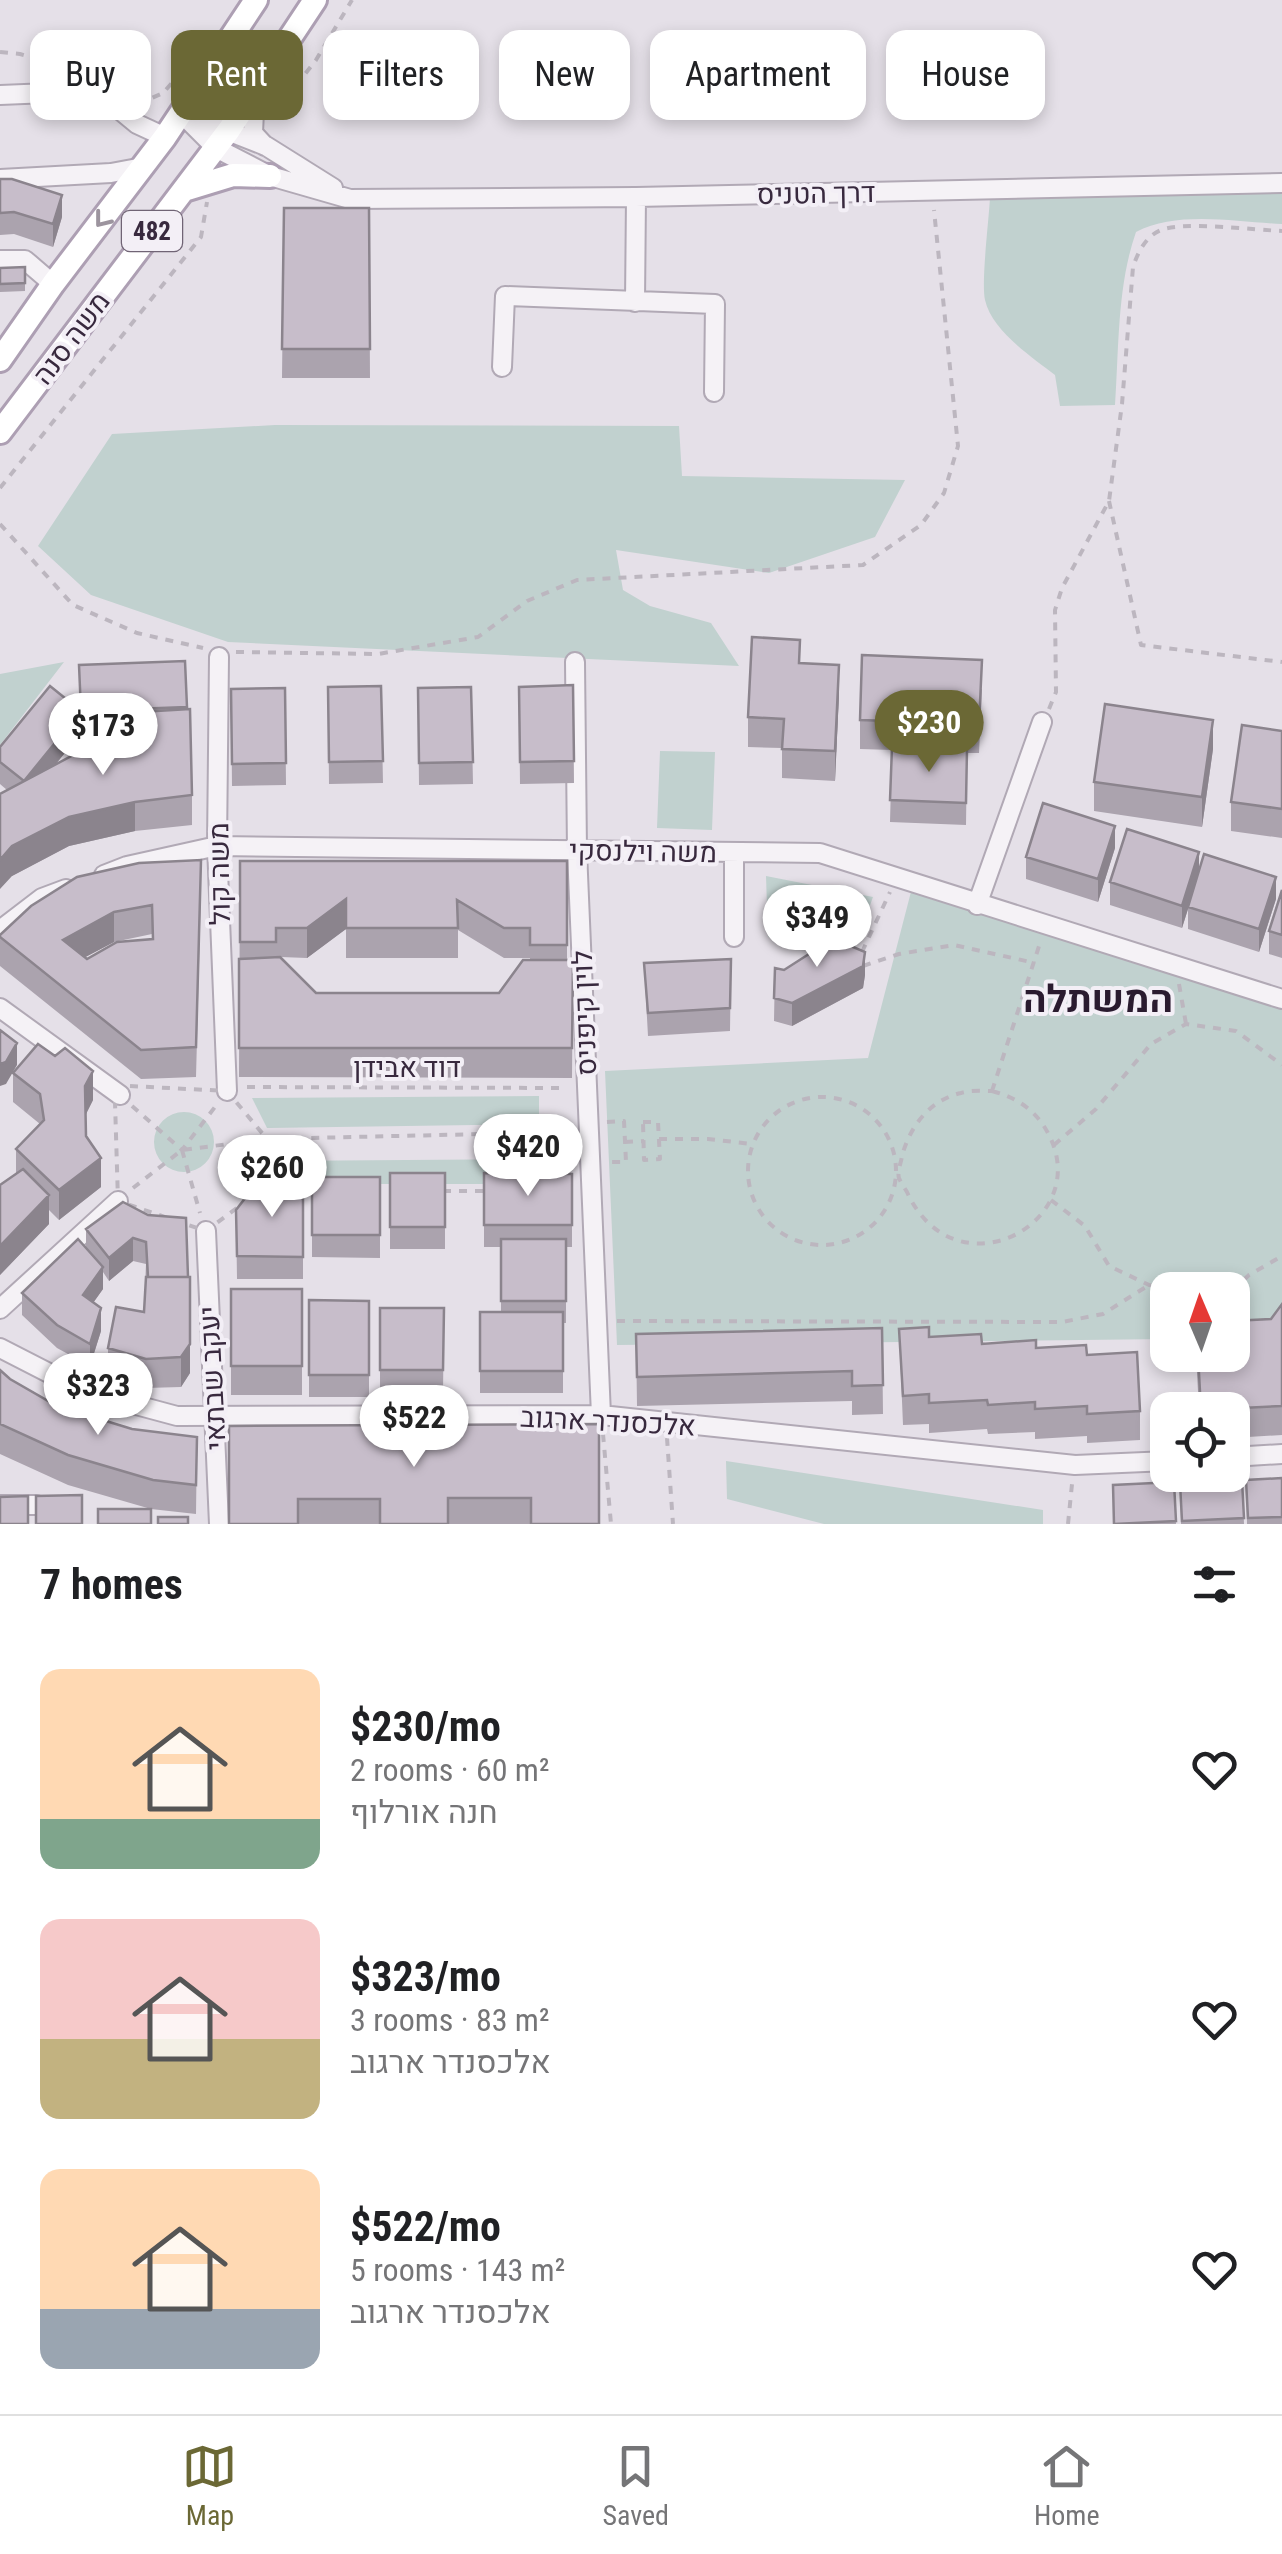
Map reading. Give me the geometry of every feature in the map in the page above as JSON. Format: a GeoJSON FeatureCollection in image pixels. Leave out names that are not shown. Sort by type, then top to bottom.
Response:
{"type":"FeatureCollection","features":[{"type":"Feature","properties":{"kind":"main road","name":"משה סנה"},"geometry":{"type":"LineString","coordinates":[[236,30],[256,0]]}},
{"type":"Feature","properties":{"kind":"main road","name":"משה סנה"},"geometry":{"type":"LineString","coordinates":[[0,432],[223,139],[315,0]]}},
{"type":"Feature","properties":{"kind":"main road","name":"משה סנה"},"geometry":{"type":"LineString","coordinates":[[0,360],[176,120]]}},
{"type":"Feature","properties":{"kind":"main road"},"geometry":{"type":"LineString","coordinates":[[184,190],[224,178],[270,176]]}},
{"type":"Feature","properties":{"kind":"street"},"geometry":{"type":"LineString","coordinates":[[261,141],[253,133],[254,110],[298,27]]}},
{"type":"Feature","properties":{"kind":"street"},"geometry":{"type":"LineString","coordinates":[[0,96],[97,91],[137,124],[165,137]]}},
{"type":"Feature","properties":{"kind":"street","name":"דרך הטניס"},"geometry":{"type":"LineString","coordinates":[[192,120],[270,176],[350,199],[1282,183]]}},
{"type":"Feature","properties":{"kind":"street","name":"דרך הטניס"},"geometry":{"type":"LineString","coordinates":[[223,139],[261,141],[350,199]]}},
{"type":"Feature","properties":{"kind":"street"},"geometry":{"type":"LineString","coordinates":[[0,179],[111,174],[143,167]]}},
{"type":"Feature","properties":{"kind":"street"},"geometry":{"type":"LineString","coordinates":[[636,197],[636,302]]}},
{"type":"Feature","properties":{"kind":"street"},"geometry":{"type":"LineString","coordinates":[[0,260],[25,260],[53,284]]}},
{"type":"Feature","properties":{"kind":"street"},"geometry":{"type":"LineString","coordinates":[[502,366],[506,296],[715,304],[714,392]]}},
{"type":"Feature","properties":{"kind":"street","name":"משה קול"},"geometry":{"type":"LineString","coordinates":[[218,654],[217,846],[227,1089]]}},
{"type":"Feature","properties":{"kind":"street","name":"לוין קיפניס"},"geometry":{"type":"LineString","coordinates":[[575,662],[577,851],[602,1415]]}},
{"type":"Feature","properties":{"kind":"street"},"geometry":{"type":"LineString","coordinates":[[977,904],[1042,722]]}},
{"type":"Feature","properties":{"kind":"street","name":"משה וילנסקי"},"geometry":{"type":"LineString","coordinates":[[0,930],[42,898],[126,866],[217,846],[820,854],[1282,1000]]}},
{"type":"Feature","properties":{"kind":"street"},"geometry":{"type":"LineString","coordinates":[[734,852],[734,937]]}},
{"type":"Feature","properties":{"kind":"street"},"geometry":{"type":"LineString","coordinates":[[0,1008],[120,1096]]}},
{"type":"Feature","properties":{"kind":"street"},"geometry":{"type":"LineString","coordinates":[[0,1309],[118,1200]]}},
{"type":"Feature","properties":{"kind":"street","name":"יעקב שבתאי"},"geometry":{"type":"LineString","coordinates":[[206,1231],[218,1524]]}},
{"type":"Feature","properties":{"kind":"street","name":"אלכסנדר ארגוב"},"geometry":{"type":"LineString","coordinates":[[0,1348],[84,1391],[176,1416],[602,1415],[1075,1465],[1150,1462]]}},
{"type":"Feature","properties":{"kind":"street"},"geometry":{"type":"LineString","coordinates":[[1250,1456],[1282,1454]]}},
{"type":"Feature","properties":{"kind":"street"},"geometry":{"type":"LineString","coordinates":[[0,1505],[36,1504]]}},
{"type":"Feature","properties":{"kind":"path"},"geometry":{"type":"LineString","coordinates":[[261,141],[352,0]]}},
{"type":"Feature","properties":{"kind":"path"},"geometry":{"type":"LineString","coordinates":[[0,488],[201,236],[208,198],[224,178]]}},
{"type":"Feature","properties":{"kind":"path"},"geometry":{"type":"LineString","coordinates":[[0,524],[73,605],[137,633],[218,654],[378,654],[478,637],[527,601],[578,580],[863,565],[921,524],[944,493],[958,446],[932,191]]}},
{"type":"Feature","properties":{"kind":"path"},"geometry":{"type":"LineString","coordinates":[[1282,231],[1182,227],[1162,230],[1138,252],[1133,267],[1122,404],[1109,501],[1141,646],[1282,662]]}},
{"type":"Feature","properties":{"kind":"path"},"geometry":{"type":"LineString","coordinates":[[1042,722],[1056,692],[1055,610],[1062,588],[1109,501]]}},
{"type":"Feature","properties":{"kind":"path"},"geometry":{"type":"LineString","coordinates":[[896,878],[854,970],[899,954],[954,945],[1035,963]]}},
{"type":"Feature","properties":{"kind":"path"},"geometry":{"type":"LineString","coordinates":[[992,1091],[1046,926]]}},
{"type":"Feature","properties":{"kind":"path"},"geometry":{"type":"LineString","coordinates":[[1176,966],[1186,1024]]}},
{"type":"Feature","properties":{"kind":"path"},"geometry":{"type":"LineString","coordinates":[[1054,1146],[1096,1109],[1151,1044],[1186,1024],[1236,1031],[1282,1065]]}},
{"type":"Feature","properties":{"kind":"path","name":"דוד אבידן"},"geometry":{"type":"LineString","coordinates":[[120,1096],[130,1086],[587,1088]]}},
{"type":"Feature","properties":{"kind":"path"},"geometry":{"type":"LineString","coordinates":[[118,1200],[182,1150],[227,1089],[267,1139],[258,1192],[206,1231]]}},
{"type":"Feature","properties":{"kind":"path"},"geometry":{"type":"LineString","coordinates":[[992,1091],[962,1092],[926,1112],[905,1147],[898,1176],[892,1200],[873,1226],[853,1239],[827,1245],[805,1244],[778,1232],[757,1208],[748,1172],[752,1144],[767,1120],[788,1104],[813,1096],[844,1099],[868,1111],[892,1140],[898,1176],[914,1210],[930,1227],[952,1240],[976,1245],[1012,1238],[1039,1218],[1051,1200],[1058,1168],[1054,1146],[1041,1120],[1031,1109],[992,1091]]}},
{"type":"Feature","properties":{"kind":"path"},"geometry":{"type":"LineString","coordinates":[[118,1200],[115,1102],[120,1096],[182,1150],[206,1231]]}},
{"type":"Feature","properties":{"kind":"path"},"geometry":{"type":"LineString","coordinates":[[608,1122],[624,1122],[626,1162],[608,1162]]}},
{"type":"Feature","properties":{"kind":"path"},"geometry":{"type":"LineString","coordinates":[[643,1122],[658,1122],[660,1159],[644,1160],[644,1141],[643,1122]]}},
{"type":"Feature","properties":{"kind":"path"},"geometry":{"type":"LineString","coordinates":[[182,1150],[267,1139],[589,1131]]}},
{"type":"Feature","properties":{"kind":"path"},"geometry":{"type":"LineString","coordinates":[[659,1139],[708,1138],[752,1144]]}},
{"type":"Feature","properties":{"kind":"path"},"geometry":{"type":"LineString","coordinates":[[624,1142],[644,1141]]}},
{"type":"Feature","properties":{"kind":"path"},"geometry":{"type":"LineString","coordinates":[[435,1191],[494,1191]]}},
{"type":"Feature","properties":{"kind":"path"},"geometry":{"type":"LineString","coordinates":[[118,1200],[206,1231]]}},
{"type":"Feature","properties":{"kind":"path"},"geometry":{"type":"LineString","coordinates":[[1051,1200],[1085,1226],[1109,1266],[1149,1285]]}},
{"type":"Feature","properties":{"kind":"path"},"geometry":{"type":"LineString","coordinates":[[1250,1275],[1282,1256]]}},
{"type":"Feature","properties":{"kind":"path"},"geometry":{"type":"LineString","coordinates":[[597,1320],[1062,1322],[1103,1314],[1149,1285]]}},
{"type":"Feature","properties":{"kind":"path"},"geometry":{"type":"LineString","coordinates":[[602,1415],[611,1524]]}},
{"type":"Feature","properties":{"kind":"path"},"geometry":{"type":"LineString","coordinates":[[667,1438],[673,1524]]}},
{"type":"Feature","properties":{"kind":"path"},"geometry":{"type":"LineString","coordinates":[[1068,1524],[1075,1465]]}},
{"type":"Feature","properties":{"kind":"shaded area"},"geometry":{"type":"Polygon","coordinates":[[[1282,190],[1282,224],[1188,219],[1136,232],[1122,295],[1115,405],[1060,406],[1055,375],[1014,342],[989,311],[984,279],[990,197],[1120,197],[1282,190]]]}},
{"type":"Feature","properties":{"kind":"shaded area"},"geometry":{"type":"Polygon","coordinates":[[[275,425],[679,426],[682,476],[905,480],[875,537],[769,573],[616,550],[623,590],[650,606],[711,623],[739,666],[228,642],[91,595],[38,546],[112,434],[275,425]]]}},
{"type":"Feature","properties":{"kind":"shaded area"},"geometry":{"type":"Polygon","coordinates":[[[64,662],[0,745],[0,674],[64,662]]]}},
{"type":"Feature","properties":{"kind":"shaded area"},"geometry":{"type":"Polygon","coordinates":[[[660,751],[715,752],[712,830],[657,828],[660,751]]]}},
{"type":"Feature","properties":{"kind":"shaded area"},"geometry":{"type":"Polygon","coordinates":[[[766,876],[873,897],[853,952],[768,937],[766,876]]]}},
{"type":"Feature","properties":{"kind":"shaded area"},"geometry":{"type":"Polygon","coordinates":[[[913,884],[1282,1006],[1282,1308],[1258,1338],[1250,1338],[1250,1272],[1150,1272],[1150,1339],[617,1345],[605,1071],[868,1058],[913,884]]]}},
{"type":"Feature","properties":{"kind":"shaded area"},"geometry":{"type":"Polygon","coordinates":[[[539,1096],[539,1124],[267,1128],[252,1098],[539,1096]]]}},
{"type":"Feature","properties":{"kind":"shaded area"},"geometry":{"type":"Polygon","coordinates":[[[184,1112],[205,1121],[214,1142],[205,1163],[184,1172],[163,1163],[154,1142],[163,1121],[184,1112]]]}},
{"type":"Feature","properties":{"kind":"shaded area"},"geometry":{"type":"Polygon","coordinates":[[[539,1159],[539,1184],[262,1184],[269,1161],[539,1159]]]}},
{"type":"Feature","properties":{"kind":"shaded area"},"geometry":{"type":"Polygon","coordinates":[[[726,1461],[1043,1510],[1043,1524],[824,1524],[727,1499],[726,1461]]]}},
{"type":"Feature","properties":{"kind":"building"},"geometry":{"type":"Polygon","coordinates":[[[0,179],[62,195],[53,224],[14,212],[0,213],[0,179]]]}},
{"type":"Feature","properties":{"kind":"building"},"geometry":{"type":"Polygon","coordinates":[[[284,208],[369,208],[370,349],[282,349],[284,208]]]}},
{"type":"Feature","properties":{"kind":"building"},"geometry":{"type":"Polygon","coordinates":[[[25,267],[25,283],[0,284],[0,268],[25,267]]]}},
{"type":"Feature","properties":{"kind":"building"},"geometry":{"type":"Polygon","coordinates":[[[752,637],[800,640],[799,663],[839,665],[835,751],[782,749],[784,719],[748,717],[752,637]]]}},
{"type":"Feature","properties":{"kind":"building"},"geometry":{"type":"Polygon","coordinates":[[[862,655],[982,660],[979,724],[860,720],[862,655]]]}},
{"type":"Feature","properties":{"kind":"building"},"geometry":{"type":"Polygon","coordinates":[[[185,661],[187,707],[81,711],[79,665],[185,661]]]}},
{"type":"Feature","properties":{"kind":"building"},"geometry":{"type":"Polygon","coordinates":[[[573,685],[574,761],[520,762],[519,687],[573,685]]]}},
{"type":"Feature","properties":{"kind":"building"},"geometry":{"type":"Polygon","coordinates":[[[50,686],[81,711],[24,781],[0,762],[0,747],[50,686]]]}},
{"type":"Feature","properties":{"kind":"building"},"geometry":{"type":"Polygon","coordinates":[[[381,686],[383,761],[329,762],[328,687],[381,686]]]}},
{"type":"Feature","properties":{"kind":"building"},"geometry":{"type":"Polygon","coordinates":[[[471,687],[473,762],[419,763],[418,688],[471,687]]]}},
{"type":"Feature","properties":{"kind":"building"},"geometry":{"type":"Polygon","coordinates":[[[285,688],[286,763],[232,764],[231,689],[285,688]]]}},
{"type":"Feature","properties":{"kind":"building"},"geometry":{"type":"Polygon","coordinates":[[[1105,704],[1213,720],[1202,797],[1094,782],[1105,704]]]}},
{"type":"Feature","properties":{"kind":"building"},"geometry":{"type":"Polygon","coordinates":[[[190,709],[192,795],[135,802],[69,817],[12,846],[0,860],[0,794],[79,752],[140,736],[140,712],[190,709]]]}},
{"type":"Feature","properties":{"kind":"building"},"geometry":{"type":"Polygon","coordinates":[[[1242,725],[1282,731],[1282,809],[1231,802],[1242,725]]]}},
{"type":"Feature","properties":{"kind":"building"},"geometry":{"type":"Polygon","coordinates":[[[892,747],[967,749],[966,803],[890,800],[892,747]]]}},
{"type":"Feature","properties":{"kind":"building"},"geometry":{"type":"Polygon","coordinates":[[[1043,803],[1115,826],[1098,879],[1026,857],[1043,803]]]}},
{"type":"Feature","properties":{"kind":"building"},"geometry":{"type":"Polygon","coordinates":[[[1127,829],[1199,852],[1182,906],[1110,882],[1127,829]]]}},
{"type":"Feature","properties":{"kind":"building"},"geometry":{"type":"Polygon","coordinates":[[[1204,854],[1276,877],[1259,929],[1188,907],[1204,854]]]}},
{"type":"Feature","properties":{"kind":"building"},"geometry":{"type":"Polygon","coordinates":[[[201,860],[196,1047],[141,1050],[0,937],[31,906],[77,877],[139,863],[201,860]],[[152,905],[114,912],[63,940],[87,959],[117,942],[153,939],[152,905]]]}},
{"type":"Feature","properties":{"kind":"building"},"geometry":{"type":"Polygon","coordinates":[[[240,861],[567,861],[567,945],[530,945],[530,928],[504,928],[457,900],[458,928],[346,928],[346,899],[307,928],[276,928],[276,942],[240,942],[240,861]]]}},
{"type":"Feature","properties":{"kind":"building"},"geometry":{"type":"Polygon","coordinates":[[[1282,890],[1282,935],[1269,931],[1282,890]]]}},
{"type":"Feature","properties":{"kind":"building"},"geometry":{"type":"Polygon","coordinates":[[[825,935],[865,952],[863,966],[792,1003],[774,998],[775,968],[784,970],[823,945],[825,935]]]}},
{"type":"Feature","properties":{"kind":"building"},"geometry":{"type":"Polygon","coordinates":[[[280,957],[316,993],[499,993],[523,960],[573,960],[572,1048],[239,1048],[239,959],[280,957]]]}},
{"type":"Feature","properties":{"kind":"building"},"geometry":{"type":"Polygon","coordinates":[[[731,959],[730,1008],[648,1013],[644,963],[731,959]]]}},
{"type":"Feature","properties":{"kind":"building"},"geometry":{"type":"Polygon","coordinates":[[[0,1030],[17,1043],[6,1062],[0,1064],[0,1030]]]}},
{"type":"Feature","properties":{"kind":"building"},"geometry":{"type":"Polygon","coordinates":[[[38,1044],[55,1056],[65,1048],[93,1071],[85,1086],[86,1136],[101,1158],[59,1190],[16,1149],[44,1120],[40,1094],[13,1073],[38,1044]]]}},
{"type":"Feature","properties":{"kind":"building"},"geometry":{"type":"Polygon","coordinates":[[[23,1169],[49,1195],[0,1246],[0,1185],[23,1169]]]}},
{"type":"Feature","properties":{"kind":"building"},"geometry":{"type":"Polygon","coordinates":[[[390,1173],[445,1173],[445,1227],[390,1227],[390,1173]]]}},
{"type":"Feature","properties":{"kind":"building"},"geometry":{"type":"Polygon","coordinates":[[[484,1173],[572,1174],[572,1225],[484,1225],[484,1173]]]}},
{"type":"Feature","properties":{"kind":"building"},"geometry":{"type":"Polygon","coordinates":[[[312,1177],[380,1177],[380,1235],[312,1235],[312,1177]]]}},
{"type":"Feature","properties":{"kind":"building"},"geometry":{"type":"Polygon","coordinates":[[[260,1179],[303,1179],[303,1257],[237,1256],[236,1210],[260,1179]]]}},
{"type":"Feature","properties":{"kind":"building"},"geometry":{"type":"Polygon","coordinates":[[[123,1202],[148,1215],[186,1218],[188,1277],[148,1277],[146,1242],[133,1238],[109,1258],[86,1229],[123,1202]]]}},
{"type":"Feature","properties":{"kind":"building"},"geometry":{"type":"Polygon","coordinates":[[[78,1239],[103,1267],[83,1295],[101,1308],[90,1344],[57,1325],[22,1293],[78,1239]]]}},
{"type":"Feature","properties":{"kind":"building"},"geometry":{"type":"Polygon","coordinates":[[[501,1239],[566,1239],[566,1301],[501,1301],[501,1239]]]}},
{"type":"Feature","properties":{"kind":"building"},"geometry":{"type":"Polygon","coordinates":[[[146,1277],[190,1277],[190,1344],[181,1357],[146,1359],[108,1348],[116,1307],[144,1312],[146,1277]]]}},
{"type":"Feature","properties":{"kind":"building"},"geometry":{"type":"Polygon","coordinates":[[[231,1289],[302,1289],[302,1366],[231,1366],[231,1289]]]}},
{"type":"Feature","properties":{"kind":"building"},"geometry":{"type":"Polygon","coordinates":[[[309,1300],[369,1301],[369,1375],[309,1375],[309,1300]]]}},
{"type":"Feature","properties":{"kind":"building"},"geometry":{"type":"Polygon","coordinates":[[[1282,1304],[1282,1406],[1250,1408],[1250,1392],[1200,1392],[1199,1372],[1250,1372],[1250,1320],[1271,1319],[1282,1304]]]}},
{"type":"Feature","properties":{"kind":"building"},"geometry":{"type":"Polygon","coordinates":[[[380,1308],[444,1308],[443,1370],[380,1370],[380,1308]]]}},
{"type":"Feature","properties":{"kind":"building"},"geometry":{"type":"Polygon","coordinates":[[[480,1312],[563,1312],[563,1371],[480,1371],[480,1312]]]}},
{"type":"Feature","properties":{"kind":"building"},"geometry":{"type":"Polygon","coordinates":[[[929,1327],[929,1337],[981,1334],[982,1344],[1036,1340],[1036,1348],[1086,1345],[1087,1355],[1137,1352],[1140,1411],[1087,1414],[1087,1406],[1035,1409],[1035,1402],[929,1403],[929,1394],[903,1396],[899,1329],[929,1327]]]}},
{"type":"Feature","properties":{"kind":"building"},"geometry":{"type":"Polygon","coordinates":[[[882,1328],[883,1385],[852,1386],[852,1371],[637,1377],[636,1334],[882,1328]]]}},
{"type":"Feature","properties":{"kind":"building"},"geometry":{"type":"Polygon","coordinates":[[[0,1370],[57,1406],[132,1429],[197,1437],[196,1485],[153,1480],[68,1455],[0,1424],[0,1370]]]}},
{"type":"Feature","properties":{"kind":"building"},"geometry":{"type":"Polygon","coordinates":[[[599,1424],[599,1524],[531,1524],[531,1498],[448,1498],[448,1524],[380,1524],[380,1499],[298,1499],[298,1524],[229,1524],[229,1426],[599,1424]]]}},
{"type":"Feature","properties":{"kind":"building"},"geometry":{"type":"Polygon","coordinates":[[[1282,1478],[1282,1517],[1248,1518],[1250,1480],[1282,1478]]]}},
{"type":"Feature","properties":{"kind":"building"},"geometry":{"type":"Polygon","coordinates":[[[1150,1483],[1150,1492],[1175,1492],[1176,1521],[1114,1524],[1113,1485],[1150,1483]]]}},
{"type":"Feature","properties":{"kind":"building"},"geometry":{"type":"Polygon","coordinates":[[[1180,1492],[1243,1492],[1244,1518],[1182,1521],[1180,1492]]]}},
{"type":"Feature","properties":{"kind":"building"},"geometry":{"type":"Polygon","coordinates":[[[82,1495],[82,1524],[36,1524],[36,1496],[82,1495]]]}},
{"type":"Feature","properties":{"kind":"building"},"geometry":{"type":"Polygon","coordinates":[[[28,1496],[28,1524],[0,1524],[0,1497],[28,1496]]]}},
{"type":"Feature","properties":{"kind":"building"},"geometry":{"type":"Polygon","coordinates":[[[98,1509],[151,1509],[151,1524],[98,1524],[98,1509]]]}},
{"type":"Feature","properties":{"kind":"building"},"geometry":{"type":"Polygon","coordinates":[[[158,1517],[188,1517],[188,1524],[158,1524],[158,1517]]]}},
{"type":"Feature","properties":{"kind":"district","name":"המשתלה"},"geometry":{"type":"Point","coordinates":[1098,999]}}]}
